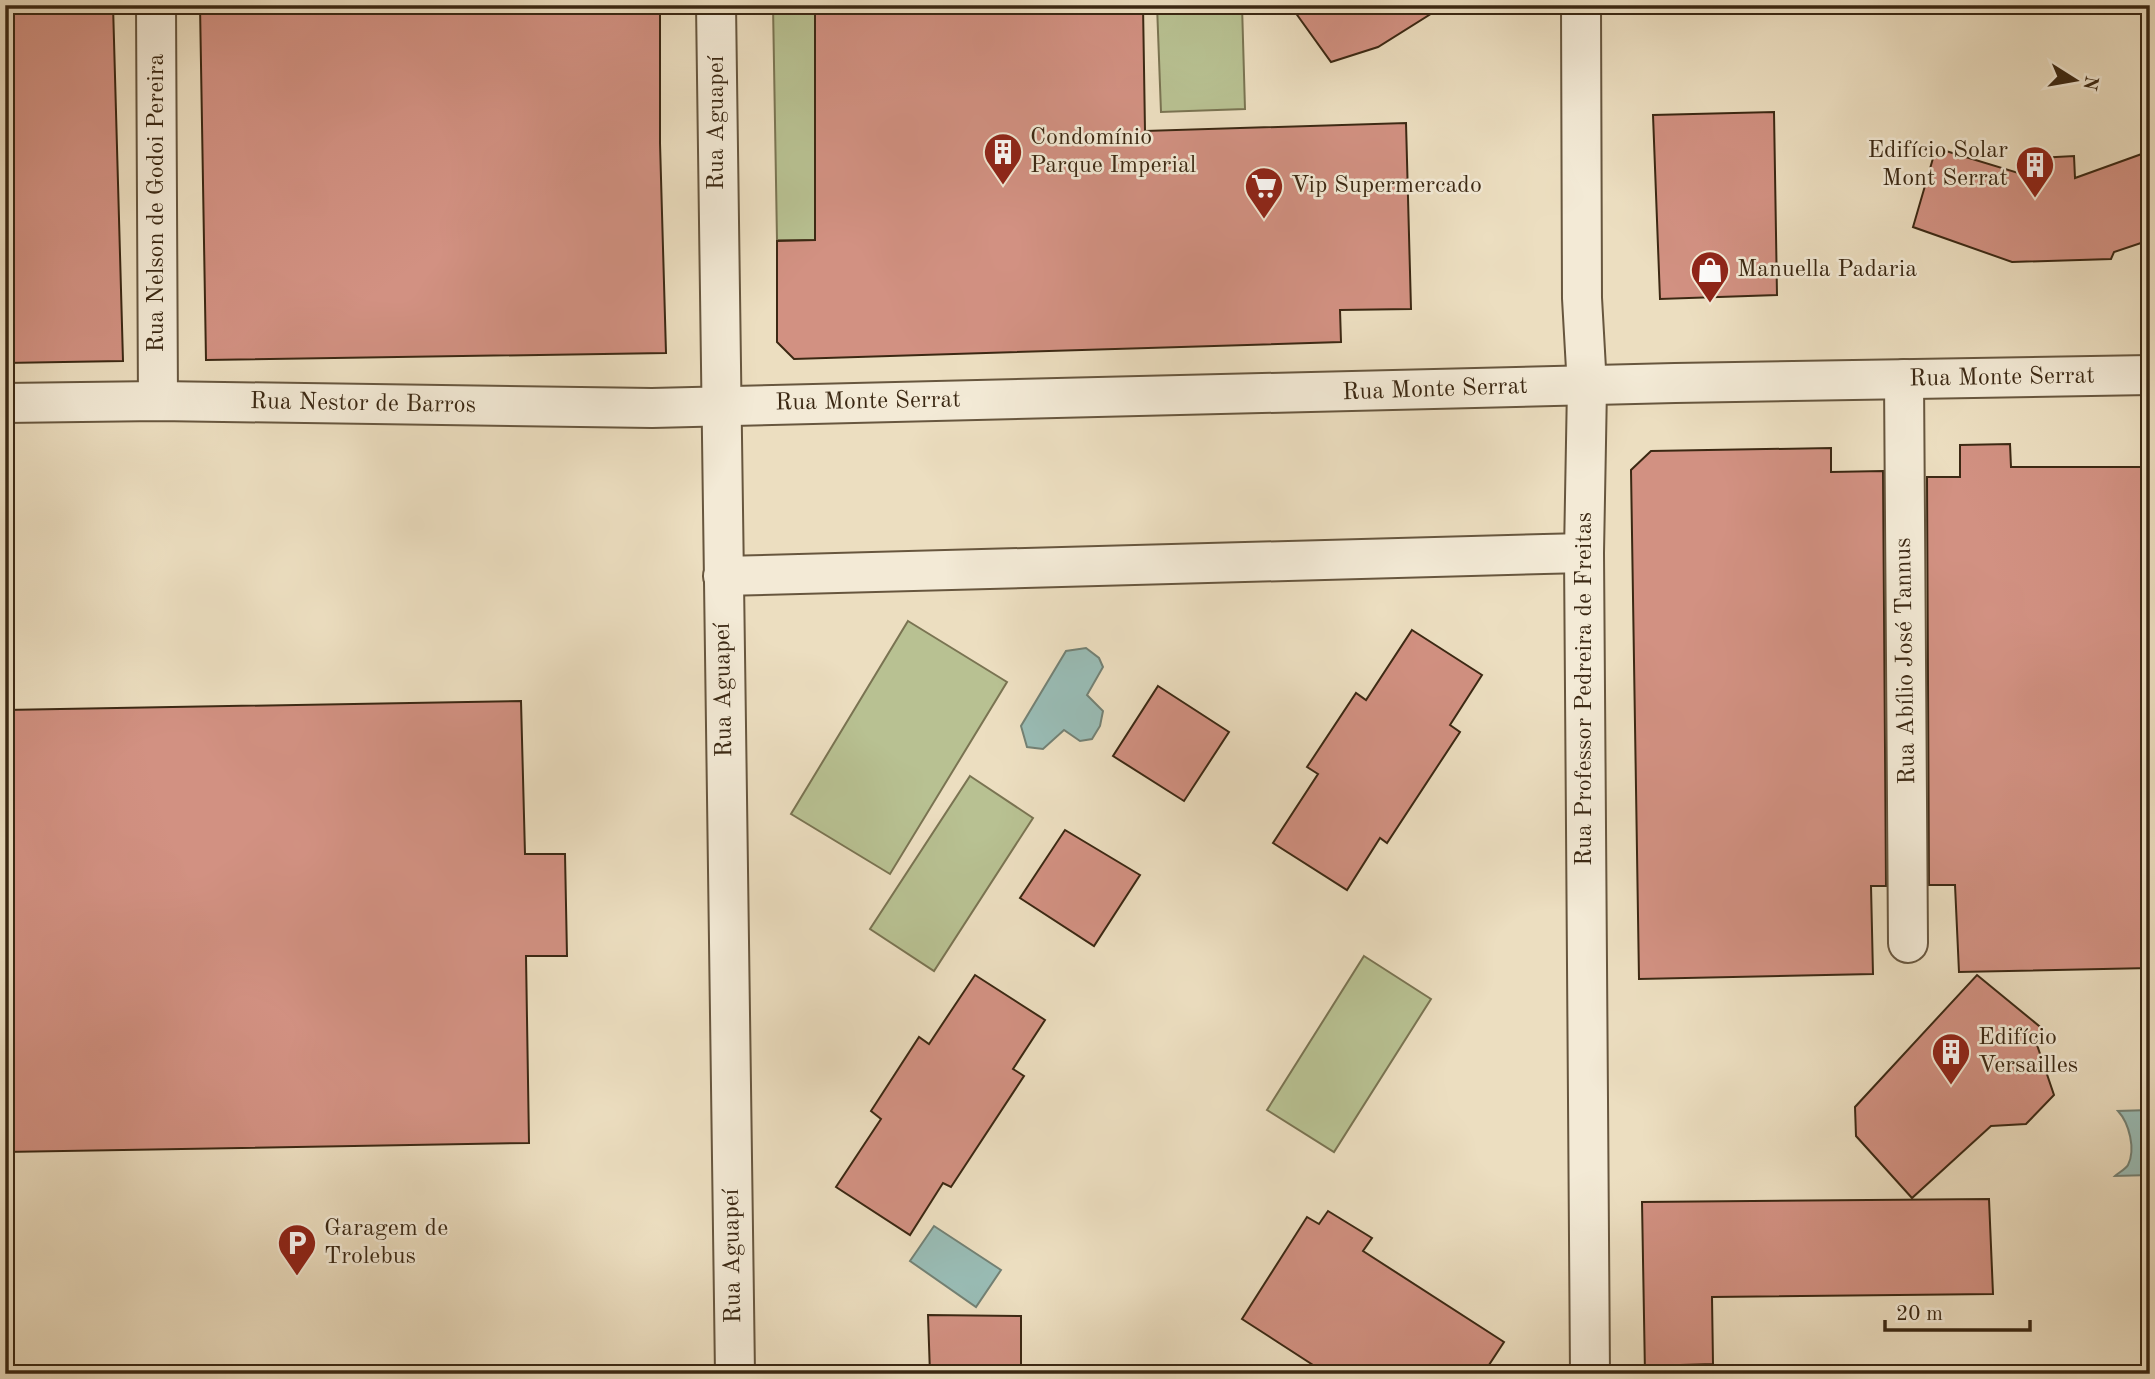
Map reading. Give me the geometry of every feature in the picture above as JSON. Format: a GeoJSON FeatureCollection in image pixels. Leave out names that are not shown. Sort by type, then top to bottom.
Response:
{"type":"FeatureCollection","features":[{"type":"Feature","properties":{"kind":"street","name":"Rua Nelson de Godoi Pereira"},"geometry":{"type":"LineString","coordinates":[[156,5],[158,401]]}},
{"type":"Feature","properties":{"kind":"street","name":"Rua Aguapeí"},"geometry":{"type":"LineString","coordinates":[[716,5],[735,1374]]}},
{"type":"Feature","properties":{"kind":"street","name":"Rua Professor Pedreira de Freitas"},"geometry":{"type":"LineString","coordinates":[[1581,5],[1582,298],[1587,387],[1584,553],[1590,1374]]}},
{"type":"Feature","properties":{"kind":"street","name":"Rua Monte Serrat"},"geometry":{"type":"LineString","coordinates":[[720,406],[2150,375]]}},
{"type":"Feature","properties":{"kind":"street","name":"Rua Abílio José Tannus"},"geometry":{"type":"LineString","coordinates":[[1903,379],[1908,943]]}},
{"type":"Feature","properties":{"kind":"street","name":"Rua Nestor de Barros"},"geometry":{"type":"LineString","coordinates":[[5,403],[158,401],[652,408],[720,406]]}},
{"type":"Feature","properties":{"kind":"street"},"geometry":{"type":"LineString","coordinates":[[723,576],[1584,553]]}},
{"type":"Feature","properties":{"kind":"green space"},"geometry":{"type":"Polygon","coordinates":[[[773,5],[815,5],[815,240],[777,240],[773,5]]]}},
{"type":"Feature","properties":{"kind":"green space"},"geometry":{"type":"Polygon","coordinates":[[[1157,5],[1242,5],[1245,109],[1161,112],[1157,5]]]}},
{"type":"Feature","properties":{"kind":"green space"},"geometry":{"type":"Polygon","coordinates":[[[908,621],[1007,682],[890,874],[791,814],[908,621]]]}},
{"type":"Feature","properties":{"kind":"green space"},"geometry":{"type":"Polygon","coordinates":[[[970,776],[1033,818],[934,971],[870,929],[970,776]]]}},
{"type":"Feature","properties":{"kind":"green space"},"geometry":{"type":"Polygon","coordinates":[[[1364,956],[1431,999],[1334,1152],[1267,1110],[1364,956]]]}},
{"type":"Feature","properties":{"kind":"water"},"geometry":{"type":"Polygon","coordinates":[[[1086,648],[1099,658],[1103,667],[1087,695],[1103,711],[1100,726],[1092,739],[1080,741],[1064,730],[1043,749],[1027,747],[1021,726],[1066,651],[1086,648]]]}},
{"type":"Feature","properties":{"kind":"water"},"geometry":{"type":"Polygon","coordinates":[[[2150,1110],[2150,1175],[2115,1176],[2128,1165],[2131,1152],[2128,1129],[2118,1111],[2150,1110]]]}},
{"type":"Feature","properties":{"kind":"water"},"geometry":{"type":"Polygon","coordinates":[[[934,1226],[1001,1270],[976,1307],[910,1261],[934,1226]]]}},
{"type":"Feature","properties":{"kind":"building"},"geometry":{"type":"Polygon","coordinates":[[[5,5],[113,5],[123,361],[5,363],[5,5]]]}},
{"type":"Feature","properties":{"kind":"building"},"geometry":{"type":"Polygon","coordinates":[[[200,5],[660,5],[660,143],[666,353],[206,360],[200,5]]]}},
{"type":"Feature","properties":{"kind":"building","name":"Condomínio Parque Imperial"},"geometry":{"type":"Polygon","coordinates":[[[815,5],[1143,5],[1145,131],[1406,123],[1411,309],[1340,310],[1341,342],[794,359],[777,342],[777,241],[815,240],[815,5]]]}},
{"type":"Feature","properties":{"kind":"building"},"geometry":{"type":"Polygon","coordinates":[[[1290,5],[1445,5],[1378,47],[1331,62],[1290,5]]]}},
{"type":"Feature","properties":{"kind":"building"},"geometry":{"type":"Polygon","coordinates":[[[1774,112],[1777,295],[1660,299],[1653,115],[1774,112]]]}},
{"type":"Feature","properties":{"kind":"building","name":"Edifício Solar Mont Serrat"},"geometry":{"type":"Polygon","coordinates":[[[1936,148],[2038,179],[2038,158],[2074,156],[2075,178],[2150,151],[2150,240],[2114,252],[2111,259],[2012,262],[1913,227],[1936,148]]]}},
{"type":"Feature","properties":{"kind":"building"},"geometry":{"type":"Polygon","coordinates":[[[2010,444],[2011,467],[2150,467],[2150,968],[1959,972],[1955,885],[1929,885],[1927,477],[1960,477],[1960,445],[2010,444]]]}},
{"type":"Feature","properties":{"kind":"building"},"geometry":{"type":"Polygon","coordinates":[[[1831,448],[1831,472],[1883,471],[1886,886],[1871,886],[1873,974],[1639,979],[1631,470],[1651,451],[1831,448]]]}},
{"type":"Feature","properties":{"kind":"building"},"geometry":{"type":"Polygon","coordinates":[[[1412,630],[1482,675],[1450,725],[1460,732],[1387,843],[1380,838],[1347,890],[1273,843],[1318,774],[1307,767],[1356,693],[1366,700],[1412,630]]]}},
{"type":"Feature","properties":{"kind":"building"},"geometry":{"type":"Polygon","coordinates":[[[1158,686],[1229,732],[1184,801],[1113,756],[1158,686]]]}},
{"type":"Feature","properties":{"kind":"building"},"geometry":{"type":"Polygon","coordinates":[[[521,701],[525,854],[565,854],[567,956],[526,956],[529,1143],[5,1152],[5,710],[521,701]]]}},
{"type":"Feature","properties":{"kind":"building"},"geometry":{"type":"Polygon","coordinates":[[[1065,830],[1140,875],[1094,946],[1020,898],[1065,830]]]}},
{"type":"Feature","properties":{"kind":"building"},"geometry":{"type":"Polygon","coordinates":[[[975,975],[1045,1020],[1013,1069],[1024,1076],[951,1187],[943,1183],[910,1235],[836,1187],[881,1119],[871,1111],[919,1037],[929,1044],[975,975]]]}},
{"type":"Feature","properties":{"kind":"building","name":"Edifício Versailles"},"geometry":{"type":"Polygon","coordinates":[[[1977,975],[2044,1030],[2035,1039],[2054,1095],[2026,1124],[1991,1126],[1912,1198],[1856,1136],[1855,1107],[1977,975]]]}},
{"type":"Feature","properties":{"kind":"building"},"geometry":{"type":"Polygon","coordinates":[[[1989,1199],[1993,1294],[1712,1297],[1713,1364],[1681,1365],[1681,1374],[1645,1374],[1642,1202],[1989,1199]]]}},
{"type":"Feature","properties":{"kind":"building"},"geometry":{"type":"Polygon","coordinates":[[[1328,1211],[1372,1238],[1363,1251],[1504,1342],[1483,1374],[1327,1374],[1242,1319],[1307,1217],[1319,1224],[1328,1211]]]}},
{"type":"Feature","properties":{"kind":"building"},"geometry":{"type":"Polygon","coordinates":[[[928,1315],[1021,1316],[1021,1374],[930,1374],[928,1315]]]}},
{"type":"Feature","properties":{"kind":"place","name":"Condomínio Parque Imperial"},"geometry":{"type":"Point","coordinates":[1003,186]}},
{"type":"Feature","properties":{"kind":"place","name":"Edifício Solar Mont Serrat"},"geometry":{"type":"Point","coordinates":[2035,199]}},
{"type":"Feature","properties":{"kind":"place","name":"Vip Supermercado"},"geometry":{"type":"Point","coordinates":[1264,220]}},
{"type":"Feature","properties":{"kind":"place","name":"Manuella Padaria"},"geometry":{"type":"Point","coordinates":[1710,304]}},
{"type":"Feature","properties":{"kind":"place","name":"Edifício Versailles"},"geometry":{"type":"Point","coordinates":[1951,1086]}},
{"type":"Feature","properties":{"kind":"place","name":"Garagem de Trolebus"},"geometry":{"type":"Point","coordinates":[297,1277]}}]}
